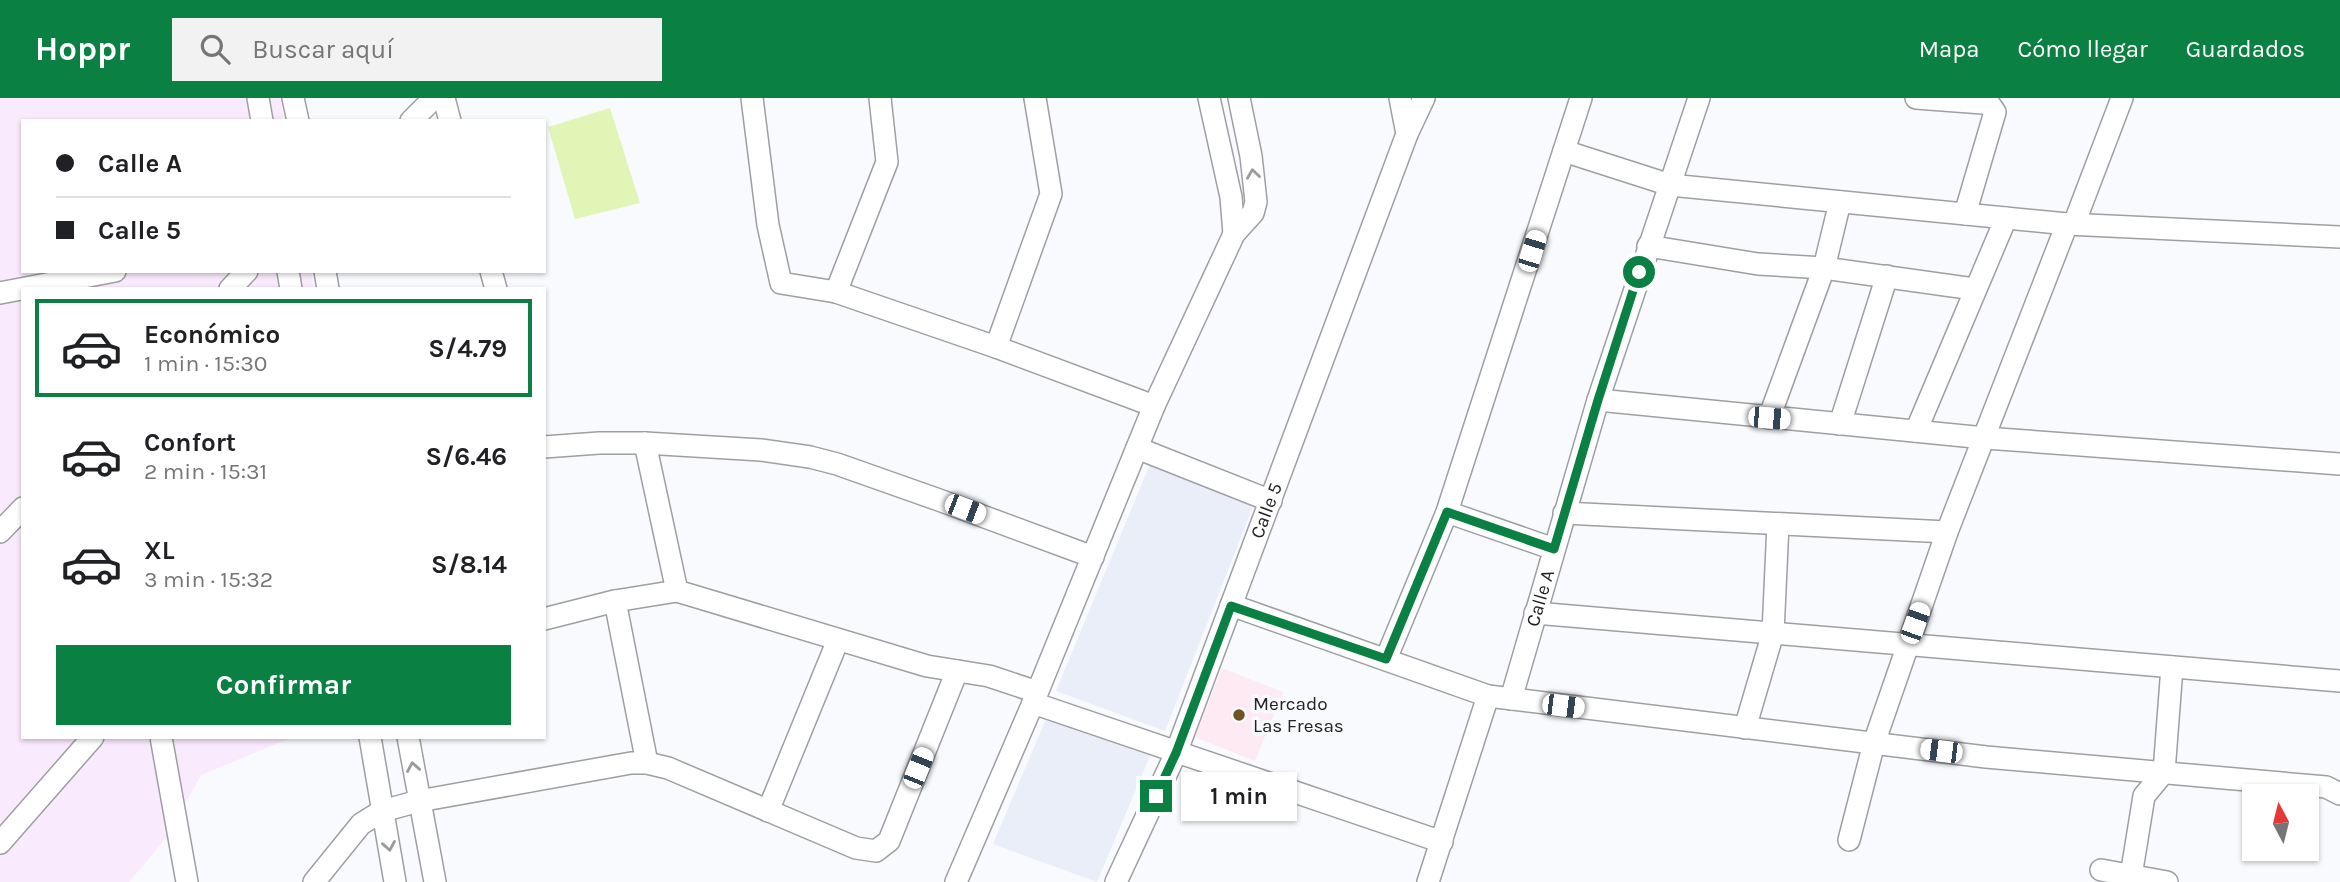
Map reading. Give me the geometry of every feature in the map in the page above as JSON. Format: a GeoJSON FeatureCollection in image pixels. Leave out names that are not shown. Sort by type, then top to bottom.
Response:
{"type":"FeatureCollection","features":[{"type":"Feature","properties":{"kind":"street"},"geometry":{"type":"LineString","coordinates":[[258,98],[262,119]]}},
{"type":"Feature","properties":{"kind":"street"},"geometry":{"type":"LineString","coordinates":[[293,98],[298,119]]}},
{"type":"Feature","properties":{"kind":"street"},"geometry":{"type":"LineString","coordinates":[[396,119],[416,98]]}},
{"type":"Feature","properties":{"kind":"street"},"geometry":{"type":"LineString","coordinates":[[413,119],[434,98]]}},
{"type":"Feature","properties":{"kind":"street"},"geometry":{"type":"LineString","coordinates":[[444,98],[449,119]]}},
{"type":"Feature","properties":{"kind":"street"},"geometry":{"type":"LineString","coordinates":[[752,98],[768,225],[780,283],[836,292],[996,347],[1154,406]]}},
{"type":"Feature","properties":{"kind":"street"},"geometry":{"type":"LineString","coordinates":[[836,292],[887,162],[880,98]]}},
{"type":"Feature","properties":{"kind":"street"},"geometry":{"type":"LineString","coordinates":[[996,347],[1051,194],[1035,98]]}},
{"type":"Feature","properties":{"kind":"street"},"geometry":{"type":"LineString","coordinates":[[1209,98],[1231,197],[1234,234]]}},
{"type":"Feature","properties":{"kind":"street"},"geometry":{"type":"LineString","coordinates":[[956,882],[1035,698],[1154,406],[1234,234],[1253,213],[1256,202],[1251,156],[1239,98]]}},
{"type":"Feature","properties":{"kind":"street"},"geometry":{"type":"LineString","coordinates":[[1400,98],[1407,134]]}},
{"type":"Feature","properties":{"kind":"street","name":"Calle 5"},"geometry":{"type":"LineString","coordinates":[[1116,882],[1176,753],[1407,134],[1424,98]]}},
{"type":"Feature","properties":{"kind":"street"},"geometry":{"type":"LineString","coordinates":[[1386,659],[1447,512],[1581,98]]}},
{"type":"Feature","properties":{"kind":"street","name":"Calle A"},"geometry":{"type":"LineString","coordinates":[[1511,699],[1598,400],[1647,246],[1699,98]]}},
{"type":"Feature","properties":{"kind":"street"},"geometry":{"type":"LineString","coordinates":[[1916,98],[1983,103],[1990,105],[1995,112],[1965,214]]}},
{"type":"Feature","properties":{"kind":"street"},"geometry":{"type":"LineString","coordinates":[[1849,840],[1874,743],[1947,532],[2122,98]]}},
{"type":"Feature","properties":{"kind":"street"},"geometry":{"type":"LineString","coordinates":[[1564,151],[1670,185],[2070,224],[2340,237]]}},
{"type":"Feature","properties":{"kind":"street"},"geometry":{"type":"LineString","coordinates":[[1769,418],[1824,268],[1840,202]]}},
{"type":"Feature","properties":{"kind":"street"},"geometry":{"type":"LineString","coordinates":[[1916,431],[2006,218]]}},
{"type":"Feature","properties":{"kind":"street"},"geometry":{"type":"LineString","coordinates":[[1647,246],[1758,264],[1824,268],[1974,289]]}},
{"type":"Feature","properties":{"kind":"street"},"geometry":{"type":"LineString","coordinates":[[31,287],[105,273]]}},
{"type":"Feature","properties":{"kind":"street"},"geometry":{"type":"LineString","coordinates":[[232,287],[245,273]]}},
{"type":"Feature","properties":{"kind":"street"},"geometry":{"type":"LineString","coordinates":[[248,287],[260,273]]}},
{"type":"Feature","properties":{"kind":"street"},"geometry":{"type":"LineString","coordinates":[[1840,424],[1887,276]]}},
{"type":"Feature","properties":{"kind":"street"},"geometry":{"type":"LineString","coordinates":[[0,293],[21,289]]}},
{"type":"Feature","properties":{"kind":"street"},"geometry":{"type":"LineString","coordinates":[[1598,400],[1985,438],[2340,464]]}},
{"type":"Feature","properties":{"kind":"street"},"geometry":{"type":"LineString","coordinates":[[546,447],[645,443],[761,450],[810,457],[939,500],[1093,557]]}},
{"type":"Feature","properties":{"kind":"street"},"geometry":{"type":"LineString","coordinates":[[645,443],[677,591]]}},
{"type":"Feature","properties":{"kind":"street"},"geometry":{"type":"LineString","coordinates":[[1137,448],[1271,501]]}},
{"type":"Feature","properties":{"kind":"street"},"geometry":{"type":"LineString","coordinates":[[0,532],[21,510]]}},
{"type":"Feature","properties":{"kind":"street"},"geometry":{"type":"LineString","coordinates":[[1447,512],[1554,549]]}},
{"type":"Feature","properties":{"kind":"street"},"geometry":{"type":"LineString","coordinates":[[1564,513],[1947,532]]}},
{"type":"Feature","properties":{"kind":"street"},"geometry":{"type":"LineString","coordinates":[[1745,728],[1773,634],[1778,524]]}},
{"type":"Feature","properties":{"kind":"street"},"geometry":{"type":"LineString","coordinates":[[0,550],[21,528]]}},
{"type":"Feature","properties":{"kind":"street"},"geometry":{"type":"LineString","coordinates":[[546,618],[615,601],[677,591],[927,666],[989,676],[1035,698],[1176,753],[1442,842]]}},
{"type":"Feature","properties":{"kind":"street"},"geometry":{"type":"LineString","coordinates":[[615,601],[647,763]]}},
{"type":"Feature","properties":{"kind":"street"},"geometry":{"type":"LineString","coordinates":[[1231,606],[1488,696],[1986,757],[2326,787],[2340,794]]}},
{"type":"Feature","properties":{"kind":"street"},"geometry":{"type":"LineString","coordinates":[[1535,613],[2340,681]]}},
{"type":"Feature","properties":{"kind":"street"},"geometry":{"type":"LineString","coordinates":[[768,811],[838,640]]}},
{"type":"Feature","properties":{"kind":"street"},"geometry":{"type":"LineString","coordinates":[[2131,876],[2144,796],[2164,772],[2172,667]]}},
{"type":"Feature","properties":{"kind":"street"},"geometry":{"type":"LineString","coordinates":[[314,882],[361,824],[382,811],[419,801],[608,766],[647,763],[667,768],[856,848],[870,851],[889,841],[957,671]]}},
{"type":"Feature","properties":{"kind":"street"},"geometry":{"type":"LineString","coordinates":[[1428,882],[1488,696]]}},
{"type":"Feature","properties":{"kind":"street"},"geometry":{"type":"LineString","coordinates":[[0,843],[91,739]]}},
{"type":"Feature","properties":{"kind":"street"},"geometry":{"type":"LineString","coordinates":[[161,739],[187,882]]}},
{"type":"Feature","properties":{"kind":"street"},"geometry":{"type":"LineString","coordinates":[[370,739],[395,882]]}},
{"type":"Feature","properties":{"kind":"street"},"geometry":{"type":"LineString","coordinates":[[408,739],[435,882]]}},
{"type":"Feature","properties":{"kind":"street"},"geometry":{"type":"LineString","coordinates":[[2101,870],[2167,882]]}},
{"type":"Feature","properties":{"kind":"shaded area"},"geometry":{"type":"Polygon","coordinates":[[[0,98],[280,98],[284,119],[21,119],[21,273],[311,273],[314,287],[21,287],[21,739],[288,739],[201,775],[168,836],[129,882],[0,882],[0,98]]]}},
{"type":"Feature","properties":{"kind":"shaded area"},"geometry":{"type":"Polygon","coordinates":[[[1153,457],[1255,501],[1165,731],[1056,691],[1153,457]]]}},
{"type":"Feature","properties":{"kind":"shaded area","name":"Mercado Las Fresas"},"geometry":{"type":"Polygon","coordinates":[[[1222,668],[1283,692],[1255,761],[1195,737],[1222,668]]]}},
{"type":"Feature","properties":{"kind":"shaded area"},"geometry":{"type":"Polygon","coordinates":[[[1046,719],[1150,756],[1097,882],[993,844],[1046,719]]]}},
{"type":"Feature","properties":{"kind":"green space"},"geometry":{"type":"Polygon","coordinates":[[[610,108],[640,203],[575,219],[548,127],[610,108]]]}},
{"type":"Feature","properties":{"kind":"place","name":"Mercado Las Fresas"},"geometry":{"type":"Point","coordinates":[1239,715]}},
{"type":"Feature","properties":{"kind":"route"},"geometry":{"type":"LineString","coordinates":[[1156,796],[1176,753],[1231,606],[1386,659],[1447,512],[1554,549],[1639,272]]}}]}
